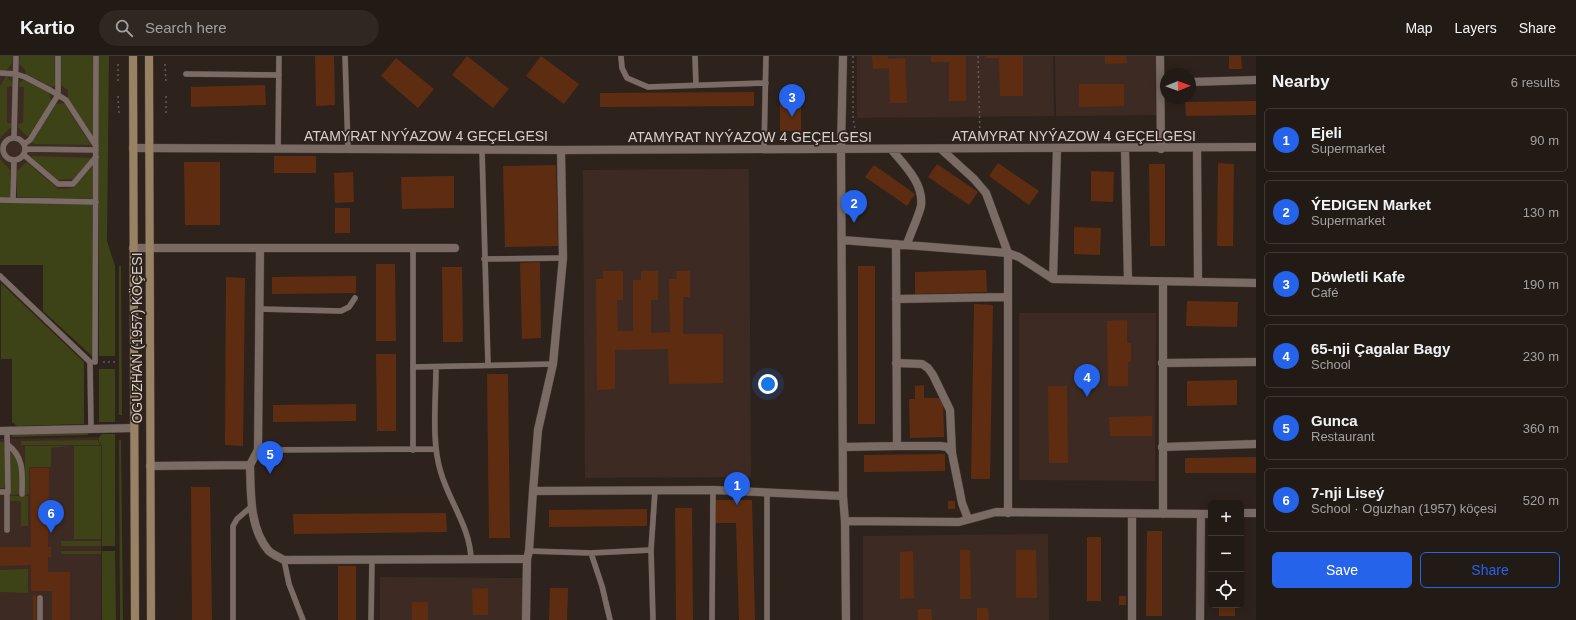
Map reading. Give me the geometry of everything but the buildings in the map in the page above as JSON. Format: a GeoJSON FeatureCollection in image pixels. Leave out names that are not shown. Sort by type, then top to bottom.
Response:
{"type":"FeatureCollection","features":[{"type":"Feature","properties":{"kind":"main road","name":"OGUZHAN (1957) KÖÇESI"},"geometry":{"type":"LineString","coordinates":[[133,56],[134,620]]}},
{"type":"Feature","properties":{"kind":"main road","name":"OGUZHAN (1957) KÖÇESI"},"geometry":{"type":"LineString","coordinates":[[149,56],[151,620]]}},
{"type":"Feature","properties":{"kind":"street"},"geometry":{"type":"LineString","coordinates":[[842,56],[841,149],[843,496],[845,521],[846,620]]}},
{"type":"Feature","properties":{"kind":"street"},"geometry":{"type":"LineString","coordinates":[[1160,56],[1161,68]]}},
{"type":"Feature","properties":{"kind":"street"},"geometry":{"type":"LineString","coordinates":[[1196,82],[1256,80]]}},
{"type":"Feature","properties":{"kind":"street"},"geometry":{"type":"LineString","coordinates":[[1161,148],[1162,104]]}},
{"type":"Feature","properties":{"kind":"street","name":"ATAMYRAT NYÝAZOW 4 GEÇELGESI"},"geometry":{"type":"LineString","coordinates":[[133,148],[764,150],[1125,149],[1256,147]]}},
{"type":"Feature","properties":{"kind":"street"},"geometry":{"type":"LineString","coordinates":[[1197,148],[1198,282]]}},
{"type":"Feature","properties":{"kind":"street"},"geometry":{"type":"LineString","coordinates":[[891,149],[912,174],[920,189],[921,205],[907,244]]}},
{"type":"Feature","properties":{"kind":"street"},"geometry":{"type":"LineString","coordinates":[[941,149],[974,179],[986,193],[1008,253],[1008,513]]}},
{"type":"Feature","properties":{"kind":"street"},"geometry":{"type":"LineString","coordinates":[[1053,279],[1057,149]]}},
{"type":"Feature","properties":{"kind":"street"},"geometry":{"type":"LineString","coordinates":[[1125,149],[1128,280]]}},
{"type":"Feature","properties":{"kind":"street"},"geometry":{"type":"LineString","coordinates":[[526,620],[528,555],[538,430],[553,364],[563,258],[560,150]]}},
{"type":"Feature","properties":{"kind":"street"},"geometry":{"type":"LineString","coordinates":[[842,240],[1008,253],[1019,257],[1053,279],[1256,283]]}},
{"type":"Feature","properties":{"kind":"street"},"geometry":{"type":"LineString","coordinates":[[896,244],[897,446]]}},
{"type":"Feature","properties":{"kind":"street"},"geometry":{"type":"LineString","coordinates":[[134,248],[455,248]]}},
{"type":"Feature","properties":{"kind":"street"},"geometry":{"type":"LineString","coordinates":[[260,248],[258,450],[250,465],[251,507],[260,537],[268,551],[284,560],[471,559],[528,555]]}},
{"type":"Feature","properties":{"kind":"street"},"geometry":{"type":"LineString","coordinates":[[1162,282],[1163,514]]}},
{"type":"Feature","properties":{"kind":"street"},"geometry":{"type":"LineString","coordinates":[[896,299],[1008,297]]}},
{"type":"Feature","properties":{"kind":"street"},"geometry":{"type":"LineString","coordinates":[[1162,363],[1256,362]]}},
{"type":"Feature","properties":{"kind":"street"},"geometry":{"type":"LineString","coordinates":[[896,363],[922,364],[928,368],[950,410],[952,453],[962,503],[968,519]]}},
{"type":"Feature","properties":{"kind":"street"},"geometry":{"type":"LineString","coordinates":[[4,431],[134,428]]}},
{"type":"Feature","properties":{"kind":"street"},"geometry":{"type":"LineString","coordinates":[[1162,447],[1256,444]]}},
{"type":"Feature","properties":{"kind":"street"},"geometry":{"type":"LineString","coordinates":[[843,447],[940,446],[947,447],[952,453]]}},
{"type":"Feature","properties":{"kind":"street"},"geometry":{"type":"LineString","coordinates":[[150,466],[250,465]]}},
{"type":"Feature","properties":{"kind":"street"},"geometry":{"type":"LineString","coordinates":[[533,491],[713,490],[767,494],[843,496]]}},
{"type":"Feature","properties":{"kind":"street"},"geometry":{"type":"LineString","coordinates":[[845,521],[959,522],[996,512],[1208,514]]}},
{"type":"Feature","properties":{"kind":"street"},"geometry":{"type":"LineString","coordinates":[[1244,513],[1256,513]]}},
{"type":"Feature","properties":{"kind":"street"},"geometry":{"type":"LineString","coordinates":[[1132,514],[1132,620]]}},
{"type":"Feature","properties":{"kind":"street"},"geometry":{"type":"LineString","coordinates":[[1200,620],[1201,514]]}},
{"type":"Feature","properties":{"kind":"lane"},"geometry":{"type":"LineString","coordinates":[[14,138],[16,56]]}},
{"type":"Feature","properties":{"kind":"lane"},"geometry":{"type":"LineString","coordinates":[[58,56],[58,95],[24,149],[20,158],[14,160],[6,156],[1,148],[6,141],[14,138],[20,139],[24,149],[58,184],[73,184],[96,157]]}},
{"type":"Feature","properties":{"kind":"lane"},"geometry":{"type":"LineString","coordinates":[[95,362],[96,56]]}},
{"type":"Feature","properties":{"kind":"lane"},"geometry":{"type":"LineString","coordinates":[[278,149],[279,56]]}},
{"type":"Feature","properties":{"kind":"lane"},"geometry":{"type":"LineString","coordinates":[[345,56],[348,148]]}},
{"type":"Feature","properties":{"kind":"lane"},"geometry":{"type":"LineString","coordinates":[[621,56],[622,68],[627,78],[648,87],[766,83]]}},
{"type":"Feature","properties":{"kind":"lane"},"geometry":{"type":"LineString","coordinates":[[695,56],[696,85]]}},
{"type":"Feature","properties":{"kind":"lane"},"geometry":{"type":"LineString","coordinates":[[764,150],[766,56]]}},
{"type":"Feature","properties":{"kind":"lane"},"geometry":{"type":"LineString","coordinates":[[0,80],[2,73],[16,74],[50,90],[66,100],[96,148]]}},
{"type":"Feature","properties":{"kind":"lane"},"geometry":{"type":"LineString","coordinates":[[186,74],[279,75]]}},
{"type":"Feature","properties":{"kind":"lane"},"geometry":{"type":"LineString","coordinates":[[24,149],[96,148]]}},
{"type":"Feature","properties":{"kind":"lane"},"geometry":{"type":"LineString","coordinates":[[482,150],[488,366]]}},
{"type":"Feature","properties":{"kind":"lane"},"geometry":{"type":"LineString","coordinates":[[13,200],[14,160]]}},
{"type":"Feature","properties":{"kind":"lane"},"geometry":{"type":"LineString","coordinates":[[0,200],[96,202]]}},
{"type":"Feature","properties":{"kind":"lane"},"geometry":{"type":"LineString","coordinates":[[413,248],[413,450]]}},
{"type":"Feature","properties":{"kind":"lane"},"geometry":{"type":"LineString","coordinates":[[484,259],[563,258]]}},
{"type":"Feature","properties":{"kind":"lane"},"geometry":{"type":"LineString","coordinates":[[0,276],[90,362],[91,428]]}},
{"type":"Feature","properties":{"kind":"lane"},"geometry":{"type":"LineString","coordinates":[[259,309],[341,310],[349,306],[355,298]]}},
{"type":"Feature","properties":{"kind":"lane"},"geometry":{"type":"LineString","coordinates":[[413,367],[553,364]]}},
{"type":"Feature","properties":{"kind":"lane"},"geometry":{"type":"LineString","coordinates":[[436,367],[436,449],[441,474],[468,534],[471,559]]}},
{"type":"Feature","properties":{"kind":"lane"},"geometry":{"type":"LineString","coordinates":[[4,431],[8,445],[7,530]]}},
{"type":"Feature","properties":{"kind":"lane"},"geometry":{"type":"LineString","coordinates":[[8,445],[16,453],[22,463],[22,494]]}},
{"type":"Feature","properties":{"kind":"lane"},"geometry":{"type":"LineString","coordinates":[[258,450],[436,449]]}},
{"type":"Feature","properties":{"kind":"lane"},"geometry":{"type":"LineString","coordinates":[[712,620],[713,490]]}},
{"type":"Feature","properties":{"kind":"lane"},"geometry":{"type":"LineString","coordinates":[[653,620],[651,550],[655,491]]}},
{"type":"Feature","properties":{"kind":"lane"},"geometry":{"type":"LineString","coordinates":[[0,492],[7,492]]}},
{"type":"Feature","properties":{"kind":"lane"},"geometry":{"type":"LineString","coordinates":[[767,494],[768,620]]}},
{"type":"Feature","properties":{"kind":"lane"},"geometry":{"type":"LineString","coordinates":[[233,620],[233,526],[236,519],[251,507]]}},
{"type":"Feature","properties":{"kind":"lane"},"geometry":{"type":"LineString","coordinates":[[528,555],[651,550]]}},
{"type":"Feature","properties":{"kind":"lane"},"geometry":{"type":"LineString","coordinates":[[591,553],[602,586],[610,620]]}},
{"type":"Feature","properties":{"kind":"lane"},"geometry":{"type":"LineString","coordinates":[[284,560],[289,584],[303,620]]}},
{"type":"Feature","properties":{"kind":"lane"},"geometry":{"type":"LineString","coordinates":[[371,620],[372,560]]}},
{"type":"Feature","properties":{"kind":"lane"},"geometry":{"type":"LineString","coordinates":[[40,598],[40,620]]}},
{"type":"Feature","properties":{"kind":"path"},"geometry":{"type":"LineString","coordinates":[[853,56],[853,119],[857,138]]}},
{"type":"Feature","properties":{"kind":"path"},"geometry":{"type":"LineString","coordinates":[[978,56],[980,137]]}},
{"type":"Feature","properties":{"kind":"path"},"geometry":{"type":"LineString","coordinates":[[118,64],[118,83]]}},
{"type":"Feature","properties":{"kind":"path"},"geometry":{"type":"LineString","coordinates":[[165,64],[166,83]]}},
{"type":"Feature","properties":{"kind":"path"},"geometry":{"type":"LineString","coordinates":[[118,96],[119,115]]}},
{"type":"Feature","properties":{"kind":"path"},"geometry":{"type":"LineString","coordinates":[[166,96],[166,115]]}},
{"type":"Feature","properties":{"kind":"path"},"geometry":{"type":"LineString","coordinates":[[95,362],[117,362]]}},
{"type":"Feature","properties":{"kind":"shaded area"},"geometry":{"type":"Polygon","coordinates":[[[0,56],[103,56],[102,192],[0,190],[0,56]]]}},
{"type":"Feature","properties":{"kind":"shaded area"},"geometry":{"type":"Polygon","coordinates":[[[857,56],[1053,56],[1054,116],[857,118],[857,56]]]}},
{"type":"Feature","properties":{"kind":"shaded area"},"geometry":{"type":"Polygon","coordinates":[[[1055,56],[1155,56],[1156,115],[1056,116],[1055,56]]]}},
{"type":"Feature","properties":{"kind":"shaded area"},"geometry":{"type":"Polygon","coordinates":[[[749,169],[751,477],[585,478],[583,170],[749,169]]]}},
{"type":"Feature","properties":{"kind":"shaded area"},"geometry":{"type":"Polygon","coordinates":[[[1019,313],[1156,313],[1155,481],[1019,480],[1019,313]]]}},
{"type":"Feature","properties":{"kind":"shaded area"},"geometry":{"type":"Polygon","coordinates":[[[99,437],[98,442],[102,446],[101,620],[0,620],[0,439],[99,437]]]}},
{"type":"Feature","properties":{"kind":"shaded area"},"geometry":{"type":"Polygon","coordinates":[[[1048,534],[1049,620],[863,620],[863,536],[1048,534]]]}},
{"type":"Feature","properties":{"kind":"shaded area"},"geometry":{"type":"Polygon","coordinates":[[[380,577],[525,578],[525,620],[380,620],[380,577]]]}},
{"type":"Feature","properties":{"kind":"green space"},"geometry":{"type":"Polygon","coordinates":[[[0,56],[13,56],[12,64],[6,71],[0,71],[0,56]]]}},
{"type":"Feature","properties":{"kind":"green space"},"geometry":{"type":"Polygon","coordinates":[[[20,56],[55,56],[55,85],[52,87],[26,74],[25,69],[19,64],[20,56]]]}},
{"type":"Feature","properties":{"kind":"green space"},"geometry":{"type":"Polygon","coordinates":[[[61,56],[94,56],[94,138],[68,98],[68,90],[61,85],[61,56]]]}},
{"type":"Feature","properties":{"kind":"green space"},"geometry":{"type":"Polygon","coordinates":[[[99,56],[109,56],[107,241],[115,266],[115,356],[99,356],[99,56]]]}},
{"type":"Feature","properties":{"kind":"green space"},"geometry":{"type":"Polygon","coordinates":[[[6,76],[12,82],[12,86],[7,87],[7,123],[11,123],[11,127],[0,138],[0,86],[6,76]]]}},
{"type":"Feature","properties":{"kind":"green space"},"geometry":{"type":"Polygon","coordinates":[[[23,80],[49,92],[51,101],[28,137],[18,127],[18,124],[23,123],[24,87],[19,87],[19,83],[23,80]]]}},
{"type":"Feature","properties":{"kind":"green space"},"geometry":{"type":"Polygon","coordinates":[[[64,103],[91,145],[34,144],[32,142],[56,104],[64,103]]]}},
{"type":"Feature","properties":{"kind":"green space"},"geometry":{"type":"Polygon","coordinates":[[[31,157],[92,158],[73,179],[57,180],[31,157]]]}},
{"type":"Feature","properties":{"kind":"green space"},"geometry":{"type":"Polygon","coordinates":[[[0,159],[10,170],[10,197],[0,197],[0,159]]]}},
{"type":"Feature","properties":{"kind":"green space"},"geometry":{"type":"Polygon","coordinates":[[[27,162],[58,189],[73,188],[93,166],[92,199],[17,197],[17,171],[27,162]]]}},
{"type":"Feature","properties":{"kind":"green space"},"geometry":{"type":"Polygon","coordinates":[[[0,202],[92,204],[92,356],[43,311],[43,265],[0,265],[0,202]]]}},
{"type":"Feature","properties":{"kind":"green space"},"geometry":{"type":"Polygon","coordinates":[[[119,266],[121,266],[122,415],[119,415],[119,266]]]}},
{"type":"Feature","properties":{"kind":"green space"},"geometry":{"type":"Polygon","coordinates":[[[1,283],[84,362],[84,424],[17,426],[12,422],[12,359],[1,359],[1,283]]]}},
{"type":"Feature","properties":{"kind":"green space"},"geometry":{"type":"Polygon","coordinates":[[[99,369],[115,369],[115,422],[99,422],[99,369]]]}},
{"type":"Feature","properties":{"kind":"green space"},"geometry":{"type":"Polygon","coordinates":[[[88,432],[88,435],[11,437],[13,434],[88,432]]]}},
{"type":"Feature","properties":{"kind":"green space"},"geometry":{"type":"Polygon","coordinates":[[[102,434],[115,434],[115,546],[102,546],[102,446],[99,442],[99,437],[102,434]]]}},
{"type":"Feature","properties":{"kind":"green space"},"geometry":{"type":"Polygon","coordinates":[[[98,440],[100,445],[21,445],[21,441],[98,440]]]}},
{"type":"Feature","properties":{"kind":"green space"},"geometry":{"type":"Polygon","coordinates":[[[119,440],[121,440],[123,620],[120,620],[119,440]]]}},
{"type":"Feature","properties":{"kind":"green space"},"geometry":{"type":"Polygon","coordinates":[[[0,442],[3,442],[5,446],[4,488],[0,488],[0,442]]]}},
{"type":"Feature","properties":{"kind":"green space"},"geometry":{"type":"Polygon","coordinates":[[[25,446],[69,446],[51,448],[51,467],[29,467],[29,494],[25,495],[25,446]]]}},
{"type":"Feature","properties":{"kind":"green space"},"geometry":{"type":"Polygon","coordinates":[[[74,446],[101,446],[101,539],[74,539],[74,446]]]}},
{"type":"Feature","properties":{"kind":"green space"},"geometry":{"type":"Polygon","coordinates":[[[10,452],[17,460],[19,465],[20,494],[10,495],[10,452]]]}},
{"type":"Feature","properties":{"kind":"green space"},"geometry":{"type":"Polygon","coordinates":[[[10,496],[28,496],[28,526],[21,526],[21,501],[10,501],[10,496]]]}},
{"type":"Feature","properties":{"kind":"green space"},"geometry":{"type":"Polygon","coordinates":[[[61,541],[101,541],[101,546],[61,546],[61,541]]]}},
{"type":"Feature","properties":{"kind":"green space"},"geometry":{"type":"Polygon","coordinates":[[[61,551],[101,551],[101,554],[61,554],[61,551]]]}},
{"type":"Feature","properties":{"kind":"green space"},"geometry":{"type":"Polygon","coordinates":[[[102,551],[115,551],[116,620],[102,620],[102,551]]]}},
{"type":"Feature","properties":{"kind":"green space"},"geometry":{"type":"Polygon","coordinates":[[[28,569],[28,593],[0,592],[0,570],[28,569]]]}},
{"type":"Feature","properties":{"kind":"place","name":"Döwletli Kafe"},"geometry":{"type":"Point","coordinates":[792,117]}},
{"type":"Feature","properties":{"kind":"place","name":"ÝEDIGEN Market"},"geometry":{"type":"Point","coordinates":[854,223]}},
{"type":"Feature","properties":{"kind":"place","name":"65-nji Çagalar Bagy"},"geometry":{"type":"Point","coordinates":[1087,397]}},
{"type":"Feature","properties":{"kind":"place","name":"Gunca"},"geometry":{"type":"Point","coordinates":[270,474]}},
{"type":"Feature","properties":{"kind":"place","name":"Ejeli"},"geometry":{"type":"Point","coordinates":[737,505]}},
{"type":"Feature","properties":{"kind":"place","name":"7-nji Liseý"},"geometry":{"type":"Point","coordinates":[51,533]}}]}
